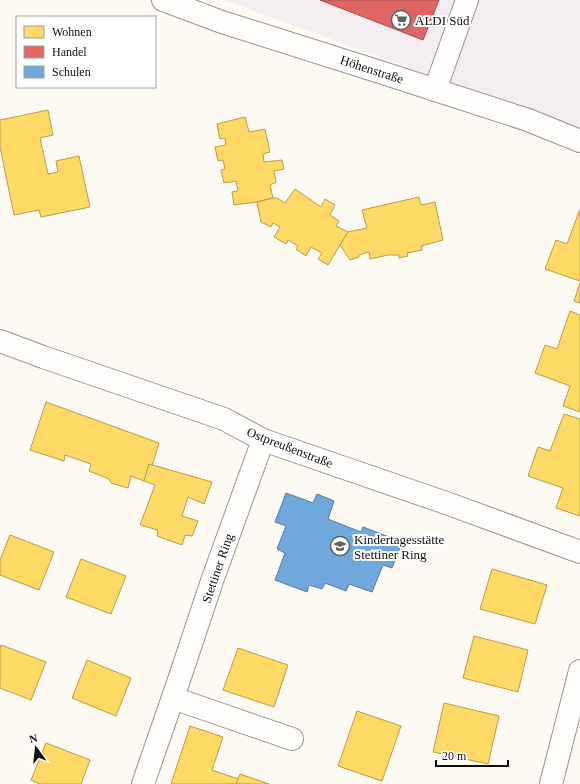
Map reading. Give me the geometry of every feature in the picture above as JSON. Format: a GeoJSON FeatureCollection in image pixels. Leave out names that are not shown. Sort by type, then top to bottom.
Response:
{"type":"FeatureCollection","features":[{"type":"Feature","properties":{"kind":"street","name":"Höhenstraße"},"geometry":{"type":"LineString","coordinates":[[163,0],[211,18],[528,120],[580,141]]}},
{"type":"Feature","properties":{"kind":"street"},"geometry":{"type":"LineString","coordinates":[[435,90],[467,0]]}},
{"type":"Feature","properties":{"kind":"street","name":"Ostpreußenstraße"},"geometry":{"type":"LineString","coordinates":[[0,341],[224,419],[263,440],[449,504],[580,552]]}},
{"type":"Feature","properties":{"kind":"street","name":"Stettiner Ring"},"geometry":{"type":"LineString","coordinates":[[142,784],[173,698],[212,581],[263,440]]}},
{"type":"Feature","properties":{"kind":"street"},"geometry":{"type":"LineString","coordinates":[[551,784],[580,671]]}},
{"type":"Feature","properties":{"kind":"street"},"geometry":{"type":"LineString","coordinates":[[173,698],[292,739]]}},
{"type":"Feature","properties":{"kind":"shaded area"},"geometry":{"type":"Polygon","coordinates":[[[224,0],[580,0],[580,131],[224,0]]]}},
{"type":"Feature","properties":{"kind":"building: Wohnen"},"geometry":{"type":"Polygon","coordinates":[[[48,110],[53,135],[40,138],[48,174],[58,172],[56,161],[79,156],[90,207],[41,217],[39,210],[14,215],[0,147],[0,120],[48,110]]]}},
{"type":"Feature","properties":{"kind":"building: Wohnen"},"geometry":{"type":"Polygon","coordinates":[[[245,117],[249,132],[265,129],[270,152],[263,154],[264,162],[282,160],[284,169],[274,171],[276,182],[270,185],[273,198],[234,205],[232,192],[238,191],[236,181],[224,183],[221,170],[225,169],[223,160],[218,161],[215,147],[226,145],[225,138],[220,139],[217,124],[245,117]]]}},
{"type":"Feature","properties":{"kind":"building: Wohnen"},"geometry":{"type":"Polygon","coordinates":[[[295,189],[321,207],[325,199],[335,205],[330,215],[339,221],[336,226],[348,232],[328,265],[318,259],[322,253],[311,247],[306,256],[296,249],[298,246],[288,240],[286,244],[274,237],[280,227],[273,223],[271,227],[261,222],[257,202],[277,198],[285,203],[295,189]]]}},
{"type":"Feature","properties":{"kind":"building: Wohnen"},"geometry":{"type":"Polygon","coordinates":[[[419,197],[421,205],[435,202],[443,240],[421,246],[422,250],[407,253],[408,256],[399,258],[399,255],[388,255],[370,259],[369,252],[350,260],[340,245],[348,232],[367,228],[362,210],[419,197]]]}},
{"type":"Feature","properties":{"kind":"building: Wohnen"},"geometry":{"type":"Polygon","coordinates":[[[580,209],[580,281],[545,269],[556,240],[567,244],[580,209]]]}},
{"type":"Feature","properties":{"kind":"building: Wohnen"},"geometry":{"type":"Polygon","coordinates":[[[580,283],[580,303],[574,301],[580,283]]]}},
{"type":"Feature","properties":{"kind":"building: Wohnen"},"geometry":{"type":"Polygon","coordinates":[[[570,311],[580,315],[580,412],[563,406],[570,386],[535,373],[545,345],[557,349],[570,311]]]}},
{"type":"Feature","properties":{"kind":"building: Wohnen"},"geometry":{"type":"Polygon","coordinates":[[[46,402],[159,443],[152,466],[149,464],[144,481],[131,476],[128,488],[111,483],[109,479],[89,471],[91,464],[65,455],[64,461],[30,450],[46,402]]]}},
{"type":"Feature","properties":{"kind":"building: Wohnen"},"geometry":{"type":"Polygon","coordinates":[[[564,414],[580,419],[580,516],[556,508],[563,488],[528,476],[538,447],[550,451],[564,414]]]}},
{"type":"Feature","properties":{"kind":"building: Wohnen"},"geometry":{"type":"Polygon","coordinates":[[[149,464],[212,482],[204,504],[188,497],[182,516],[198,521],[192,536],[185,535],[182,545],[157,536],[158,530],[140,525],[155,485],[144,481],[149,464]]]}},
{"type":"Feature","properties":{"kind":"building: Wohnen"},"geometry":{"type":"Polygon","coordinates":[[[10,535],[54,552],[39,590],[0,575],[0,560],[10,535]]]}},
{"type":"Feature","properties":{"kind":"building: Wohnen"},"geometry":{"type":"Polygon","coordinates":[[[81,559],[126,576],[111,614],[66,597],[81,559]]]}},
{"type":"Feature","properties":{"kind":"building: Wohnen"},"geometry":{"type":"Polygon","coordinates":[[[492,569],[547,585],[535,624],[480,609],[492,569]]]}},
{"type":"Feature","properties":{"kind":"building: Wohnen"},"geometry":{"type":"Polygon","coordinates":[[[474,636],[528,650],[518,692],[463,678],[474,636]]]}},
{"type":"Feature","properties":{"kind":"building: Wohnen"},"geometry":{"type":"Polygon","coordinates":[[[1,645],[46,662],[31,700],[0,688],[1,645]]]}},
{"type":"Feature","properties":{"kind":"building: Wohnen"},"geometry":{"type":"Polygon","coordinates":[[[238,648],[288,665],[274,707],[223,690],[238,648]]]}},
{"type":"Feature","properties":{"kind":"building: Wohnen"},"geometry":{"type":"Polygon","coordinates":[[[87,660],[131,678],[116,716],[72,698],[87,660]]]}},
{"type":"Feature","properties":{"kind":"building: Wohnen"},"geometry":{"type":"Polygon","coordinates":[[[444,703],[499,716],[488,764],[433,752],[444,703]]]}},
{"type":"Feature","properties":{"kind":"building: Wohnen"},"geometry":{"type":"Polygon","coordinates":[[[357,711],[401,726],[382,781],[338,766],[357,711]]]}},
{"type":"Feature","properties":{"kind":"building: Wohnen"},"geometry":{"type":"Polygon","coordinates":[[[190,726],[223,737],[212,770],[238,779],[236,784],[171,784],[190,726]]]}},
{"type":"Feature","properties":{"kind":"building: Wohnen"},"geometry":{"type":"Polygon","coordinates":[[[46,743],[90,760],[81,784],[40,784],[31,780],[46,743]]]}},
{"type":"Feature","properties":{"kind":"building: Wohnen"},"geometry":{"type":"Polygon","coordinates":[[[240,774],[269,784],[236,784],[240,774]]]}},
{"type":"Feature","properties":{"kind":"building: Handel","name":"ALDI Süd"},"geometry":{"type":"Polygon","coordinates":[[[320,0],[439,0],[423,40],[320,0]]]}},
{"type":"Feature","properties":{"kind":"building: Schulen","name":"Kindertagesstätte Stettiner Ring"},"geometry":{"type":"Polygon","coordinates":[[[286,493],[313,503],[317,494],[334,501],[328,519],[361,532],[363,527],[402,542],[392,568],[383,565],[372,592],[349,584],[346,591],[325,583],[322,589],[309,585],[307,592],[275,580],[285,553],[277,549],[286,526],[275,522],[286,493]]]}},
{"type":"Feature","properties":{"kind":"place","name":"ALDI Süd"},"geometry":{"type":"Point","coordinates":[401,20]}},
{"type":"Feature","properties":{"kind":"place","name":"Kindertagesstätte Stettiner Ring"},"geometry":{"type":"Point","coordinates":[340,546]}}]}
